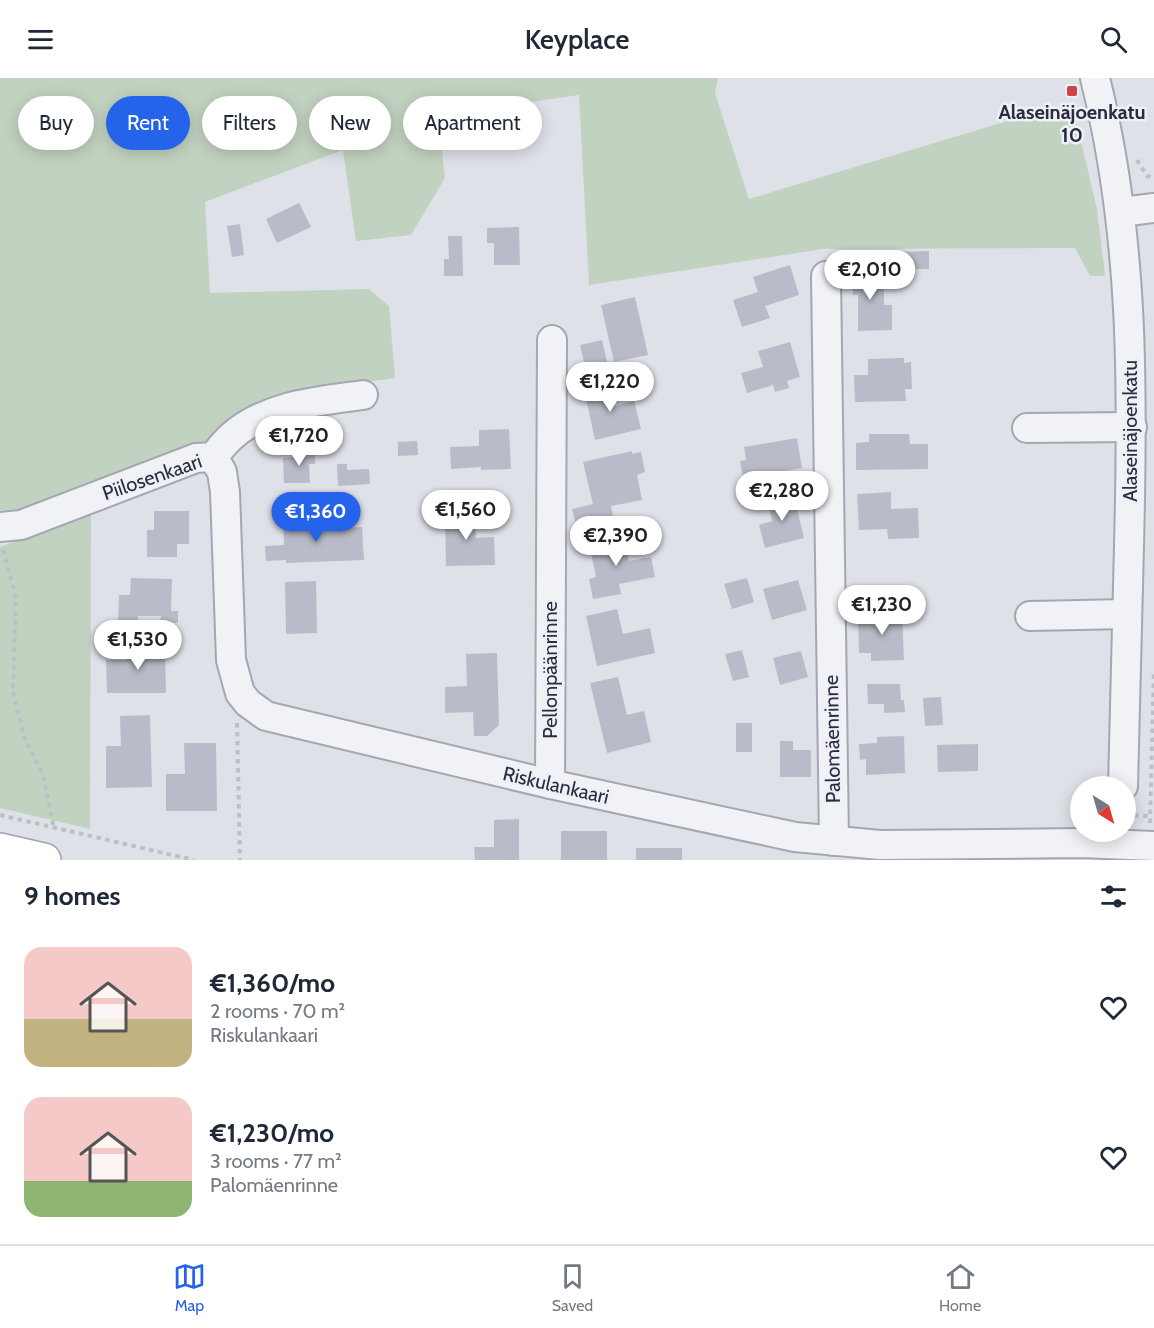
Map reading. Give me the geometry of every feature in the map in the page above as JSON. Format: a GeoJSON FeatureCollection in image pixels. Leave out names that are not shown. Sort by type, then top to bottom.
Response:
{"type":"FeatureCollection","features":[{"type":"Feature","properties":{"kind":"main road"},"geometry":{"type":"LineString","coordinates":[[0,850],[44,860]]}},
{"type":"Feature","properties":{"kind":"street","name":"Alaseinäjoenkatu"},"geometry":{"type":"LineString","coordinates":[[1095,78],[1108,130],[1128,285],[1132,427],[1123,776]]}},
{"type":"Feature","properties":{"kind":"street"},"geometry":{"type":"LineString","coordinates":[[1120,212],[1154,208]]}},
{"type":"Feature","properties":{"kind":"street","name":"Palomäenrinne"},"geometry":{"type":"LineString","coordinates":[[826,276],[834,841]]}},
{"type":"Feature","properties":{"kind":"street","name":"Pellonpäänrinne"},"geometry":{"type":"LineString","coordinates":[[550,784],[552,340]]}},
{"type":"Feature","properties":{"kind":"street","name":"Piilosenkaari"},"geometry":{"type":"LineString","coordinates":[[0,527],[21,525],[196,458],[213,457],[231,436],[263,416],[308,403],[363,395]]}},
{"type":"Feature","properties":{"kind":"street"},"geometry":{"type":"LineString","coordinates":[[1027,428],[1132,427]]}},
{"type":"Feature","properties":{"kind":"street"},"geometry":{"type":"LineString","coordinates":[[213,457],[222,472],[225,492],[231,660],[240,693],[248,704]]}},
{"type":"Feature","properties":{"kind":"street"},"geometry":{"type":"LineString","coordinates":[[1030,616],[1127,614]]}},
{"type":"Feature","properties":{"kind":"street","name":"Riskulankaari"},"geometry":{"type":"LineString","coordinates":[[248,704],[266,716],[550,784],[795,837],[891,845],[1081,843],[1134,845]]}},
{"type":"Feature","properties":{"kind":"path"},"geometry":{"type":"LineString","coordinates":[[0,541],[16,598],[13,692],[24,737],[43,775],[54,829]]}},
{"type":"Feature","properties":{"kind":"path"},"geometry":{"type":"LineString","coordinates":[[1134,845],[1150,816],[1154,670]]}},
{"type":"Feature","properties":{"kind":"path"},"geometry":{"type":"LineString","coordinates":[[240,860],[237,720],[248,704]]}},
{"type":"Feature","properties":{"kind":"path"},"geometry":{"type":"LineString","coordinates":[[0,815],[194,860]]}},
{"type":"Feature","properties":{"kind":"path"},"geometry":{"type":"LineString","coordinates":[[1136,815],[1150,816]]}},
{"type":"Feature","properties":{"kind":"green space"},"geometry":{"type":"Polygon","coordinates":[[[0,78],[718,78],[715,93],[749,199],[1050,108],[1073,108],[1097,209],[1105,276],[1090,276],[1075,248],[823,249],[589,285],[579,95],[542,101],[542,96],[403,96],[403,150],[442,150],[445,178],[411,235],[356,241],[343,150],[205,202],[210,293],[369,289],[389,306],[395,378],[302,391],[239,443],[203,442],[86,488],[10,512],[0,510],[0,78]]]}},
{"type":"Feature","properties":{"kind":"green space"},"geometry":{"type":"Polygon","coordinates":[[[91,512],[90,829],[0,808],[0,547],[91,512]]]}},
{"type":"Feature","properties":{"kind":"building"},"geometry":{"type":"Polygon","coordinates":[[[299,203],[311,227],[277,243],[266,219],[299,203]]]}},
{"type":"Feature","properties":{"kind":"building"},"geometry":{"type":"Polygon","coordinates":[[[240,224],[244,255],[232,257],[227,226],[240,224]]]}},
{"type":"Feature","properties":{"kind":"building"},"geometry":{"type":"Polygon","coordinates":[[[519,227],[520,265],[494,265],[494,243],[487,243],[487,228],[519,227]]]}},
{"type":"Feature","properties":{"kind":"building"},"geometry":{"type":"Polygon","coordinates":[[[448,236],[462,236],[463,276],[444,276],[444,259],[449,259],[448,236]]]}},
{"type":"Feature","properties":{"kind":"building"},"geometry":{"type":"Polygon","coordinates":[[[929,251],[929,269],[900,269],[900,252],[929,251]]]}},
{"type":"Feature","properties":{"kind":"building"},"geometry":{"type":"Polygon","coordinates":[[[873,264],[874,288],[884,288],[884,305],[892,305],[892,330],[858,331],[858,295],[853,295],[852,265],[873,264]]]}},
{"type":"Feature","properties":{"kind":"building"},"geometry":{"type":"Polygon","coordinates":[[[790,265],[799,295],[765,306],[770,318],[742,327],[733,300],[758,292],[753,277],[790,265]]]}},
{"type":"Feature","properties":{"kind":"building"},"geometry":{"type":"Polygon","coordinates":[[[635,297],[648,355],[614,362],[601,305],[635,297]]]}},
{"type":"Feature","properties":{"kind":"building"},"geometry":{"type":"Polygon","coordinates":[[[602,340],[607,362],[585,367],[580,345],[602,340]]]}},
{"type":"Feature","properties":{"kind":"building"},"geometry":{"type":"Polygon","coordinates":[[[790,342],[800,377],[787,381],[789,388],[775,392],[773,385],[747,393],[741,373],[763,367],[758,351],[790,342]]]}},
{"type":"Feature","properties":{"kind":"building"},"geometry":{"type":"Polygon","coordinates":[[[904,358],[904,363],[911,362],[912,389],[905,389],[906,401],[855,402],[854,375],[868,375],[868,359],[904,358]]]}},
{"type":"Feature","properties":{"kind":"building"},"geometry":{"type":"Polygon","coordinates":[[[610,383],[615,406],[634,401],[641,429],[595,440],[584,389],[610,383]]]}},
{"type":"Feature","properties":{"kind":"building"},"geometry":{"type":"Polygon","coordinates":[[[509,429],[511,469],[481,470],[481,467],[451,469],[450,447],[479,446],[479,430],[509,429]]]}},
{"type":"Feature","properties":{"kind":"building"},"geometry":{"type":"Polygon","coordinates":[[[869,434],[909,434],[910,444],[928,444],[928,469],[856,470],[856,443],[869,442],[869,434]]]}},
{"type":"Feature","properties":{"kind":"building"},"geometry":{"type":"Polygon","coordinates":[[[797,438],[802,468],[743,478],[740,461],[746,460],[744,447],[797,438]]]}},
{"type":"Feature","properties":{"kind":"building"},"geometry":{"type":"Polygon","coordinates":[[[417,441],[418,455],[398,456],[398,442],[417,441]]]}},
{"type":"Feature","properties":{"kind":"building"},"geometry":{"type":"Polygon","coordinates":[[[303,447],[315,447],[315,464],[309,464],[310,483],[284,483],[283,458],[303,457],[303,447]]]}},
{"type":"Feature","properties":{"kind":"building"},"geometry":{"type":"Polygon","coordinates":[[[632,451],[632,454],[641,452],[645,472],[637,475],[642,500],[611,506],[614,520],[577,528],[572,509],[593,504],[583,462],[632,451]]]}},
{"type":"Feature","properties":{"kind":"building"},"geometry":{"type":"Polygon","coordinates":[[[337,464],[347,464],[347,470],[369,469],[370,484],[338,486],[337,464]]]}},
{"type":"Feature","properties":{"kind":"building"},"geometry":{"type":"Polygon","coordinates":[[[891,492],[891,509],[918,508],[919,538],[888,539],[887,529],[859,530],[857,494],[891,492]]]}},
{"type":"Feature","properties":{"kind":"building"},"geometry":{"type":"Polygon","coordinates":[[[793,493],[804,538],[765,548],[759,525],[772,521],[767,500],[793,493]]]}},
{"type":"Feature","properties":{"kind":"building"},"geometry":{"type":"Polygon","coordinates":[[[475,509],[476,538],[494,537],[495,565],[446,566],[445,510],[475,509]]]}},
{"type":"Feature","properties":{"kind":"building"},"geometry":{"type":"Polygon","coordinates":[[[154,511],[189,511],[189,544],[177,544],[177,557],[147,557],[147,530],[154,530],[154,511]]]}},
{"type":"Feature","properties":{"kind":"building"},"geometry":{"type":"Polygon","coordinates":[[[321,516],[322,529],[362,527],[364,560],[286,563],[286,560],[266,561],[265,546],[284,545],[283,518],[321,516]]]}},
{"type":"Feature","properties":{"kind":"building"},"geometry":{"type":"Polygon","coordinates":[[[624,536],[629,561],[651,557],[655,577],[619,584],[621,594],[593,599],[589,579],[596,577],[589,542],[624,536]]]}},
{"type":"Feature","properties":{"kind":"building"},"geometry":{"type":"Polygon","coordinates":[[[131,578],[172,579],[171,611],[178,611],[178,623],[160,623],[161,616],[138,616],[138,623],[118,622],[119,595],[130,595],[131,578]]]}},
{"type":"Feature","properties":{"kind":"building"},"geometry":{"type":"Polygon","coordinates":[[[747,578],[754,602],[732,609],[724,584],[747,578]]]}},
{"type":"Feature","properties":{"kind":"building"},"geometry":{"type":"Polygon","coordinates":[[[798,580],[807,610],[772,620],[763,589],[798,580]]]}},
{"type":"Feature","properties":{"kind":"building"},"geometry":{"type":"Polygon","coordinates":[[[316,581],[317,633],[286,634],[285,582],[316,581]]]}},
{"type":"Feature","properties":{"kind":"building"},"geometry":{"type":"Polygon","coordinates":[[[617,609],[623,634],[650,628],[655,653],[597,666],[586,616],[617,609]]]}},
{"type":"Feature","properties":{"kind":"building"},"geometry":{"type":"Polygon","coordinates":[[[902,612],[904,660],[871,661],[871,653],[859,653],[858,613],[902,612]]]}},
{"type":"Feature","properties":{"kind":"building"},"geometry":{"type":"Polygon","coordinates":[[[126,646],[165,646],[166,693],[107,693],[106,660],[126,660],[126,646]]]}},
{"type":"Feature","properties":{"kind":"building"},"geometry":{"type":"Polygon","coordinates":[[[742,650],[749,677],[733,681],[725,654],[742,650]]]}},
{"type":"Feature","properties":{"kind":"building"},"geometry":{"type":"Polygon","coordinates":[[[801,651],[808,677],[780,685],[773,658],[801,651]]]}},
{"type":"Feature","properties":{"kind":"building"},"geometry":{"type":"Polygon","coordinates":[[[497,653],[499,725],[487,736],[474,736],[473,712],[445,713],[445,687],[467,686],[466,654],[497,653]]]}},
{"type":"Feature","properties":{"kind":"building"},"geometry":{"type":"Polygon","coordinates":[[[618,677],[627,715],[644,711],[651,742],[607,753],[590,683],[618,677]]]}},
{"type":"Feature","properties":{"kind":"building"},"geometry":{"type":"Polygon","coordinates":[[[867,684],[900,684],[901,700],[904,700],[905,712],[884,713],[884,704],[868,704],[867,684]]]}},
{"type":"Feature","properties":{"kind":"building"},"geometry":{"type":"Polygon","coordinates":[[[941,697],[943,725],[925,726],[923,698],[941,697]]]}},
{"type":"Feature","properties":{"kind":"building"},"geometry":{"type":"Polygon","coordinates":[[[150,715],[152,787],[106,788],[106,746],[121,746],[120,716],[150,715]]]}},
{"type":"Feature","properties":{"kind":"building"},"geometry":{"type":"Polygon","coordinates":[[[736,723],[752,723],[752,752],[736,752],[736,723]]]}},
{"type":"Feature","properties":{"kind":"building"},"geometry":{"type":"Polygon","coordinates":[[[904,736],[905,773],[866,775],[866,759],[860,760],[859,744],[877,743],[877,737],[904,736]]]}},
{"type":"Feature","properties":{"kind":"building"},"geometry":{"type":"Polygon","coordinates":[[[780,741],[793,741],[793,750],[811,750],[811,777],[780,777],[780,741]]]}},
{"type":"Feature","properties":{"kind":"building"},"geometry":{"type":"Polygon","coordinates":[[[184,743],[216,743],[217,811],[166,811],[166,774],[185,774],[184,743]]]}},
{"type":"Feature","properties":{"kind":"building"},"geometry":{"type":"Polygon","coordinates":[[[978,744],[978,771],[938,772],[937,745],[978,744]]]}},
{"type":"Feature","properties":{"kind":"building"},"geometry":{"type":"Polygon","coordinates":[[[519,819],[519,860],[475,860],[474,847],[494,847],[494,820],[519,819]]]}},
{"type":"Feature","properties":{"kind":"building"},"geometry":{"type":"Polygon","coordinates":[[[561,831],[607,831],[607,860],[561,860],[561,831]]]}},
{"type":"Feature","properties":{"kind":"building"},"geometry":{"type":"Polygon","coordinates":[[[636,848],[682,848],[682,860],[636,860],[636,848]]]}},
{"type":"Feature","properties":{"kind":"place","name":"Alaseinäjoenkatu 10"},"geometry":{"type":"Point","coordinates":[1072,91]}}]}
